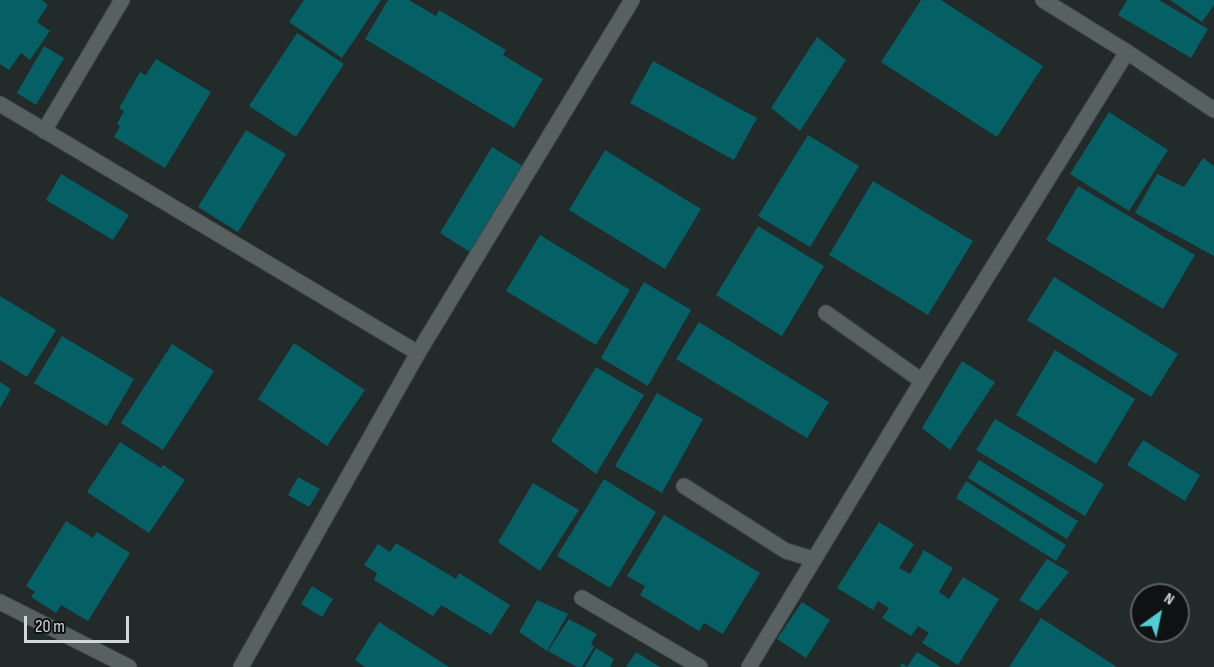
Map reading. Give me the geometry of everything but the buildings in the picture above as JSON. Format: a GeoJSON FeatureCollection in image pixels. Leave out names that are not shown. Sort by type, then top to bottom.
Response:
{"type":"FeatureCollection","features":[{"type":"Feature","properties":{"kind":"street"},"geometry":{"type":"LineString","coordinates":[[44,130],[122,0]]}},
{"type":"Feature","properties":{"kind":"street"},"geometry":{"type":"LineString","coordinates":[[240,667],[418,353],[632,0]]}},
{"type":"Feature","properties":{"kind":"street"},"geometry":{"type":"LineString","coordinates":[[1042,0],[1127,52],[1214,110]]}},
{"type":"Feature","properties":{"kind":"street"},"geometry":{"type":"LineString","coordinates":[[748,667],[922,381],[1127,52]]}},
{"type":"Feature","properties":{"kind":"street"},"geometry":{"type":"LineString","coordinates":[[0,104],[418,353]]}},
{"type":"Feature","properties":{"kind":"street"},"geometry":{"type":"LineString","coordinates":[[826,313],[922,381]]}},
{"type":"Feature","properties":{"kind":"street"},"geometry":{"type":"LineString","coordinates":[[684,486],[786,550],[813,559]]}},
{"type":"Feature","properties":{"kind":"street"},"geometry":{"type":"LineString","coordinates":[[582,598],[700,667]]}},
{"type":"Feature","properties":{"kind":"street"},"geometry":{"type":"LineString","coordinates":[[0,602],[129,667]]}}]}
